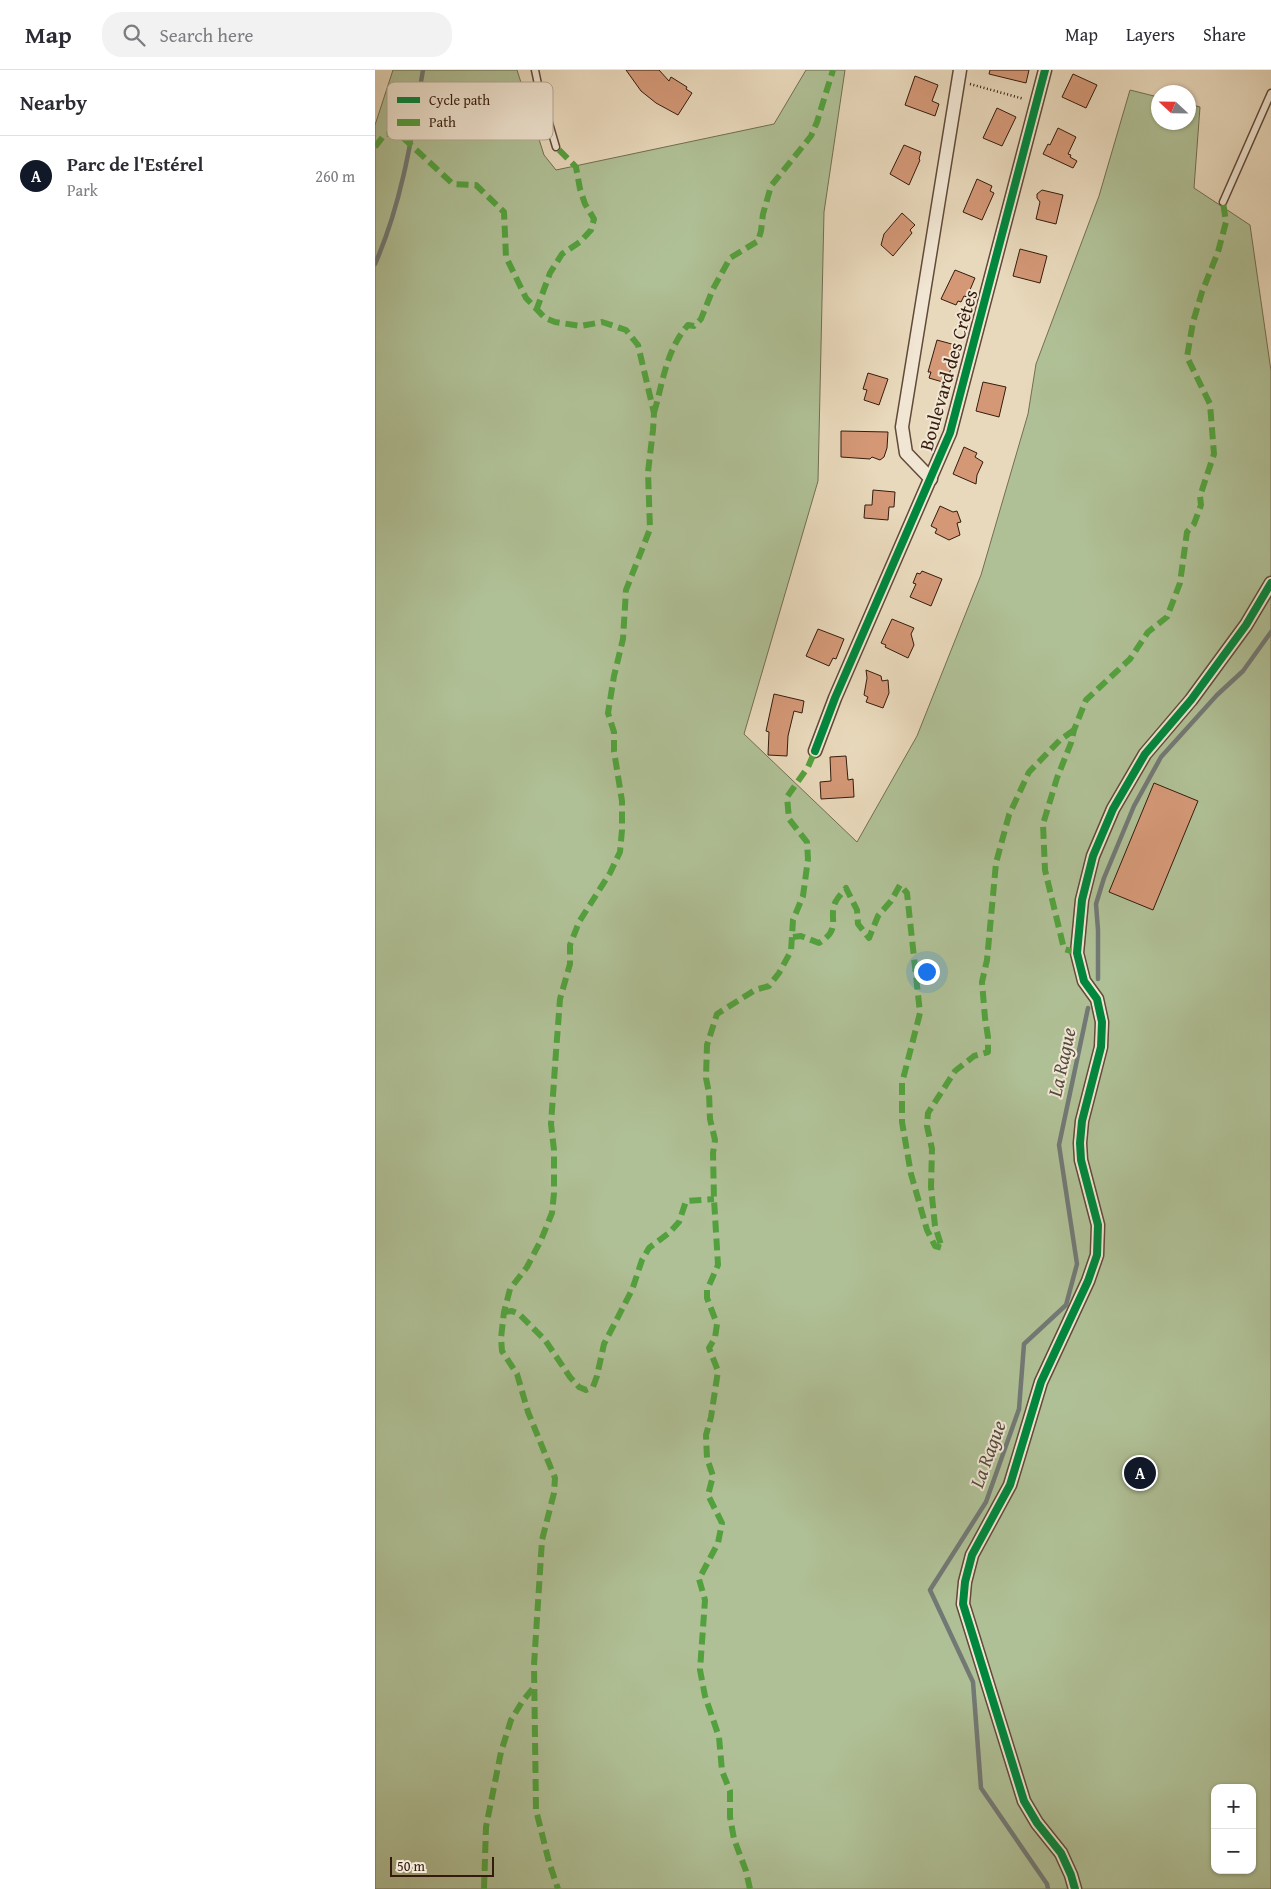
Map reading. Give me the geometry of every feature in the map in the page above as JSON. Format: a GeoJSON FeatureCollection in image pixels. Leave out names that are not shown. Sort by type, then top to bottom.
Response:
{"type":"FeatureCollection","features":[{"type":"Feature","properties":{"kind":"street","name":"Boulevard des Crêtes"},"geometry":{"type":"LineString","coordinates":[[815,751],[835,698],[950,433],[1045,70]]}},
{"type":"Feature","properties":{"kind":"street","name":"Boulevard des Crêtes"},"geometry":{"type":"LineString","coordinates":[[931,479],[906,453],[902,427],[959,76]]}},
{"type":"Feature","properties":{"kind":"street"},"geometry":{"type":"LineString","coordinates":[[1075,1889],[1061,1853],[1037,1823],[1024,1801],[963,1604],[965,1582],[972,1555],[1010,1485],[1041,1382],[1088,1281],[1097,1255],[1098,1225],[1081,1160],[1080,1143],[1082,1121],[1101,1047],[1103,1022],[1097,999],[1084,981],[1077,953],[1082,900],[1093,856],[1113,809],[1145,754],[1191,700],[1246,625],[1271,584]]}},
{"type":"Feature","properties":{"kind":"lane"},"geometry":{"type":"LineString","coordinates":[[1223,202],[1271,93]]}},
{"type":"Feature","properties":{"kind":"lane"},"geometry":{"type":"LineString","coordinates":[[553,136],[556,146]]}},
{"type":"Feature","properties":{"kind":"path"},"geometry":{"type":"LineString","coordinates":[[959,76],[1037,102]]}},
{"type":"Feature","properties":{"kind":"green space"},"geometry":{"type":"Polygon","coordinates":[[[393,70],[517,70],[521,82],[389,82],[393,70]]]}},
{"type":"Feature","properties":{"kind":"green space"},"geometry":{"type":"Polygon","coordinates":[[[806,70],[845,70],[824,212],[818,481],[744,734],[857,842],[917,736],[981,575],[1028,414],[1036,364],[1099,196],[1130,90],[1151,95],[1151,130],[1196,130],[1196,106],[1200,107],[1194,188],[1250,225],[1271,371],[1271,1889],[375,1889],[375,125],[387,88],[387,140],[539,140],[544,155],[556,170],[774,124],[806,70]]]}},
{"type":"Feature","properties":{"kind":"building"},"geometry":{"type":"Polygon","coordinates":[[[626,70],[659,70],[669,81],[671,77],[687,87],[686,89],[692,93],[678,115],[656,103],[641,91],[626,70]]]}},
{"type":"Feature","properties":{"kind":"building"},"geometry":{"type":"Polygon","coordinates":[[[990,70],[1029,70],[1026,83],[989,74],[990,70]]]}},
{"type":"Feature","properties":{"kind":"building"},"geometry":{"type":"Polygon","coordinates":[[[1073,74],[1097,85],[1086,108],[1062,97],[1073,74]]]}},
{"type":"Feature","properties":{"kind":"building"},"geometry":{"type":"Polygon","coordinates":[[[915,76],[938,85],[932,101],[939,104],[935,116],[905,105],[915,76]]]}},
{"type":"Feature","properties":{"kind":"building"},"geometry":{"type":"Polygon","coordinates":[[[997,108],[1016,117],[1002,146],[983,138],[997,108]]]}},
{"type":"Feature","properties":{"kind":"building"},"geometry":{"type":"Polygon","coordinates":[[[1058,128],[1076,137],[1068,154],[1077,161],[1073,168],[1043,154],[1048,144],[1050,145],[1058,128]]]}},
{"type":"Feature","properties":{"kind":"building"},"geometry":{"type":"Polygon","coordinates":[[[904,145],[921,152],[920,160],[909,185],[890,174],[904,145]]]}},
{"type":"Feature","properties":{"kind":"building"},"geometry":{"type":"Polygon","coordinates":[[[977,179],[992,186],[990,191],[994,193],[982,220],[963,212],[977,179]]]}},
{"type":"Feature","properties":{"kind":"building"},"geometry":{"type":"Polygon","coordinates":[[[1042,190],[1063,195],[1056,224],[1036,219],[1040,202],[1037,194],[1042,190]]]}},
{"type":"Feature","properties":{"kind":"building"},"geometry":{"type":"Polygon","coordinates":[[[902,213],[915,225],[910,230],[912,233],[893,256],[881,245],[884,234],[902,213]]]}},
{"type":"Feature","properties":{"kind":"building"},"geometry":{"type":"Polygon","coordinates":[[[1020,249],[1047,256],[1040,283],[1013,276],[1020,249]]]}},
{"type":"Feature","properties":{"kind":"building"},"geometry":{"type":"Polygon","coordinates":[[[955,270],[975,278],[967,297],[964,296],[961,302],[958,301],[956,305],[941,299],[955,270]]]}},
{"type":"Feature","properties":{"kind":"building"},"geometry":{"type":"Polygon","coordinates":[[[937,340],[959,346],[946,383],[929,378],[931,372],[928,372],[937,340]]]}},
{"type":"Feature","properties":{"kind":"building"},"geometry":{"type":"Polygon","coordinates":[[[868,373],[888,379],[879,405],[864,400],[867,390],[863,389],[868,373]]]}},
{"type":"Feature","properties":{"kind":"building"},"geometry":{"type":"Polygon","coordinates":[[[983,382],[1006,387],[999,417],[976,411],[983,382]]]}},
{"type":"Feature","properties":{"kind":"building"},"geometry":{"type":"Polygon","coordinates":[[[841,431],[888,432],[887,448],[884,457],[880,460],[872,457],[870,459],[841,457],[841,431]]]}},
{"type":"Feature","properties":{"kind":"building"},"geometry":{"type":"Polygon","coordinates":[[[964,447],[977,453],[975,457],[983,462],[977,475],[976,484],[953,474],[964,447]]]}},
{"type":"Feature","properties":{"kind":"building"},"geometry":{"type":"Polygon","coordinates":[[[873,490],[895,492],[894,507],[889,507],[888,520],[864,518],[865,505],[872,505],[873,490]]]}},
{"type":"Feature","properties":{"kind":"building"},"geometry":{"type":"Polygon","coordinates":[[[940,506],[953,512],[957,511],[961,522],[957,523],[960,535],[949,540],[935,533],[937,529],[931,526],[940,506]]]}},
{"type":"Feature","properties":{"kind":"building"},"geometry":{"type":"Polygon","coordinates":[[[922,571],[942,579],[931,606],[910,597],[916,584],[913,583],[917,573],[920,574],[922,571]]]}},
{"type":"Feature","properties":{"kind":"building"},"geometry":{"type":"Polygon","coordinates":[[[892,619],[914,628],[911,634],[914,645],[908,658],[885,647],[886,645],[881,643],[892,619]]]}},
{"type":"Feature","properties":{"kind":"building"},"geometry":{"type":"Polygon","coordinates":[[[818,629],[844,639],[836,659],[833,658],[829,666],[806,656],[818,629]]]}},
{"type":"Feature","properties":{"kind":"building"},"geometry":{"type":"Polygon","coordinates":[[[866,670],[881,676],[882,681],[888,680],[889,693],[883,708],[866,702],[868,697],[864,695],[867,678],[866,670]]]}},
{"type":"Feature","properties":{"kind":"building"},"geometry":{"type":"Polygon","coordinates":[[[774,694],[804,701],[802,713],[794,711],[788,736],[787,756],[768,755],[769,732],[766,731],[774,694]]]}},
{"type":"Feature","properties":{"kind":"building"},"geometry":{"type":"Polygon","coordinates":[[[846,756],[848,780],[853,779],[854,797],[821,799],[820,782],[831,781],[830,757],[846,756]]]}},
{"type":"Feature","properties":{"kind":"building"},"geometry":{"type":"Polygon","coordinates":[[[1154,783],[1198,801],[1153,910],[1109,892],[1154,783]]]}},
{"type":"Feature","properties":{"kind":"waterway"},"geometry":{"type":"LineString","coordinates":[[421,82],[423,70]]}},
{"type":"Feature","properties":{"kind":"waterway"},"geometry":{"type":"LineString","coordinates":[[375,264],[399,193],[411,140]]}},
{"type":"Feature","properties":{"kind":"waterway"},"geometry":{"type":"LineString","coordinates":[[1098,979],[1096,904],[1104,878],[1134,806],[1161,757],[1217,695],[1243,671],[1271,632]]}},
{"type":"Feature","properties":{"kind":"waterway","name":"La Rague"},"geometry":{"type":"LineString","coordinates":[[1048,1889],[1047,1884],[981,1788],[973,1682],[930,1590],[986,1502],[1019,1409],[1024,1344],[1066,1305],[1077,1264],[1059,1145],[1088,1008]]}},
{"type":"Feature","properties":{"kind":"marked path"},"geometry":{"type":"LineString","coordinates":[[654,413],[666,367],[675,345],[688,325],[694,326],[701,319],[713,289],[730,258],[758,241],[771,186],[811,136],[833,70]]}},
{"type":"Feature","properties":{"kind":"marked path"},"geometry":{"type":"LineString","coordinates":[[375,147],[387,134]]}},
{"type":"Feature","properties":{"kind":"marked path"},"geometry":{"type":"LineString","coordinates":[[406,140],[453,184],[476,185],[504,212],[506,257],[526,298],[545,318],[555,322],[581,326],[602,322],[626,330],[638,345],[654,413],[648,472],[650,529],[626,590],[623,639],[608,713],[614,732],[614,751],[622,801],[620,852],[610,873],[579,922],[570,945],[570,964],[560,999],[551,1124],[554,1150],[552,1213],[527,1267],[510,1289],[504,1312],[501,1338],[502,1351],[517,1374],[528,1412],[555,1478],[554,1493],[542,1540],[534,1665],[536,1810],[558,1889]]}},
{"type":"Feature","properties":{"kind":"marked path"},"geometry":{"type":"LineString","coordinates":[[536,311],[550,273],[562,254],[580,242],[591,230],[594,219],[585,204],[576,167],[556,147]]}},
{"type":"Feature","properties":{"kind":"marked path"},"geometry":{"type":"LineString","coordinates":[[1077,953],[1064,949],[1045,870],[1043,824],[1057,778],[1086,700],[1130,659],[1148,632],[1167,617],[1180,583],[1187,532],[1194,524],[1201,505],[1200,496],[1214,454],[1210,404],[1187,357],[1193,322],[1202,292],[1218,252],[1226,222],[1223,202]]}},
{"type":"Feature","properties":{"kind":"marked path"},"geometry":{"type":"LineString","coordinates":[[793,937],[801,936],[819,943],[826,938],[833,928],[833,913],[836,901],[846,888],[857,910],[858,924],[869,938],[878,916],[891,901],[900,885],[907,893],[920,1013],[902,1083],[902,1122],[911,1174],[927,1230],[935,1246],[942,1248],[935,1226],[931,1187],[932,1149],[927,1126],[928,1113],[955,1071],[974,1056],[988,1052],[982,982],[987,960],[996,863],[1009,815],[1029,772],[1060,740],[1074,730]]}},
{"type":"Feature","properties":{"kind":"marked path"},"geometry":{"type":"LineString","coordinates":[[750,1889],[746,1871],[734,1839],[730,1817],[730,1791],[722,1771],[719,1737],[705,1696],[700,1670],[705,1600],[699,1579],[718,1543],[722,1523],[708,1495],[713,1476],[707,1458],[706,1435],[711,1417],[718,1371],[709,1348],[715,1338],[717,1324],[707,1298],[707,1290],[718,1265],[714,1199],[713,1153],[715,1140],[710,1119],[709,1093],[706,1078],[707,1045],[717,1014],[755,990],[769,986],[779,973],[791,951],[793,920],[803,896],[808,859],[807,842],[789,819],[787,797],[808,767],[815,751]]}},
{"type":"Feature","properties":{"kind":"marked path"},"geometry":{"type":"LineString","coordinates":[[504,1312],[512,1311],[519,1314],[545,1340],[579,1387],[586,1390],[593,1387],[604,1344],[632,1290],[642,1260],[649,1248],[669,1233],[679,1222],[686,1201],[714,1199]]}},
{"type":"Feature","properties":{"kind":"marked path"},"geometry":{"type":"LineString","coordinates":[[484,1889],[486,1827],[501,1752],[511,1720],[534,1687]]}},
{"type":"Feature","properties":{"kind":"cycle path"},"geometry":{"type":"LineString","coordinates":[[815,751],[835,698],[950,433],[1045,70]]}},
{"type":"Feature","properties":{"kind":"cycle path"},"geometry":{"type":"LineString","coordinates":[[1075,1889],[1061,1853],[1037,1823],[1024,1801],[963,1604],[965,1582],[972,1555],[1010,1485],[1041,1382],[1088,1281],[1097,1255],[1098,1225],[1081,1160],[1080,1143],[1082,1121],[1101,1047],[1102,1022],[1097,999],[1084,981],[1077,953],[1082,900],[1093,856],[1113,809],[1145,754],[1191,700],[1246,625],[1271,583]]}},
{"type":"Feature","properties":{"kind":"place","name":"Parc de l'Estérel"},"geometry":{"type":"Point","coordinates":[1140,1473]}}]}
